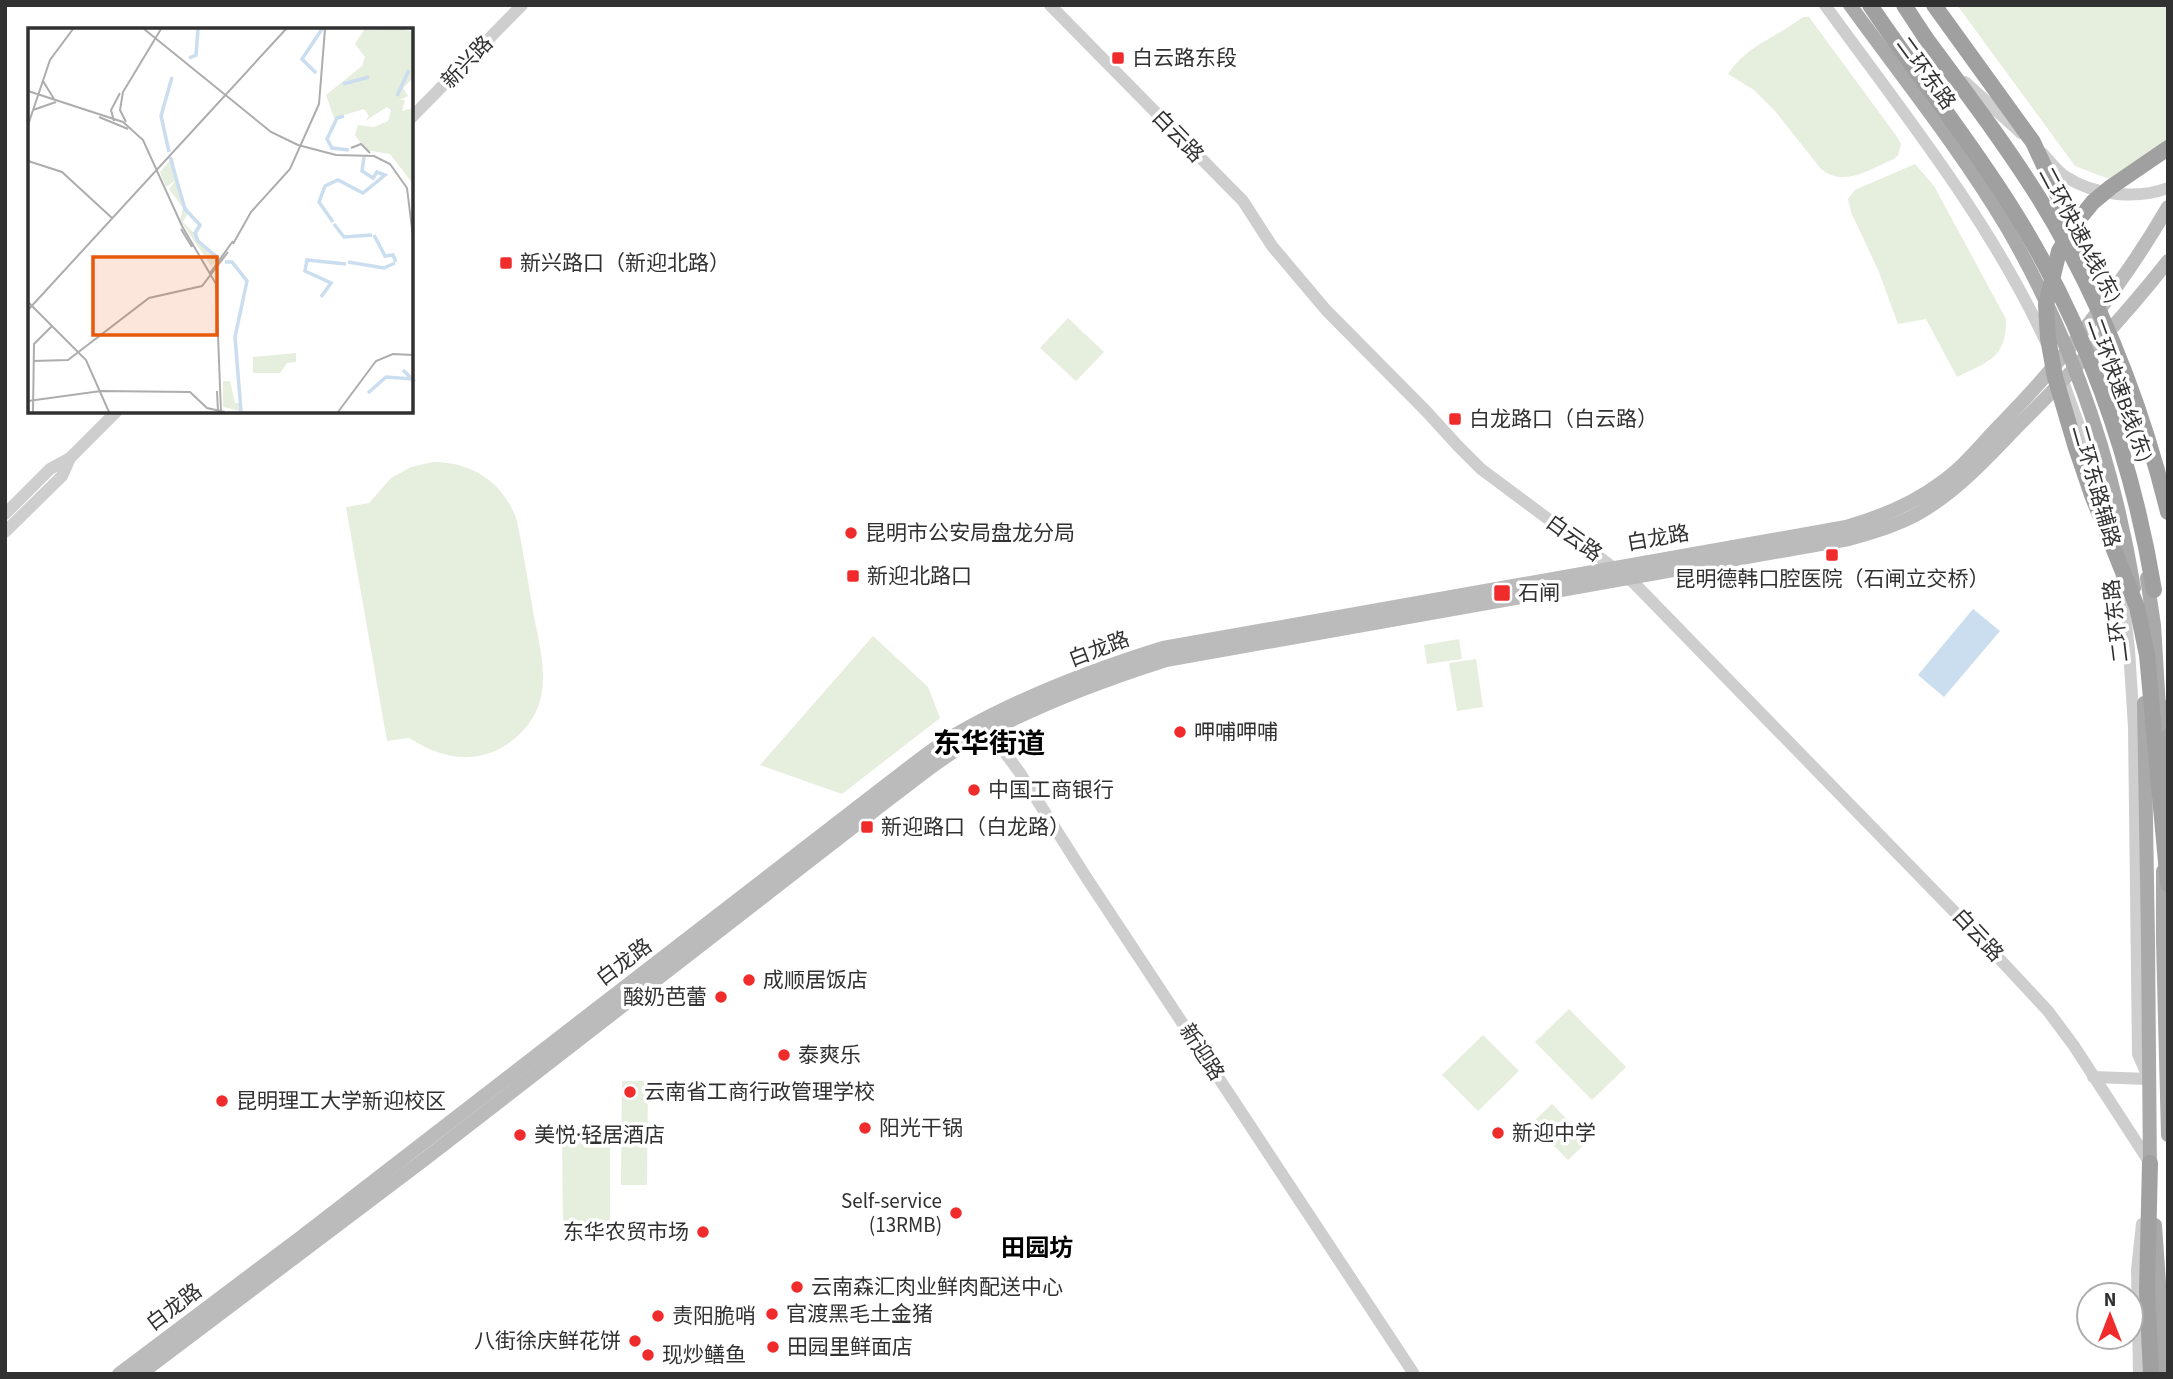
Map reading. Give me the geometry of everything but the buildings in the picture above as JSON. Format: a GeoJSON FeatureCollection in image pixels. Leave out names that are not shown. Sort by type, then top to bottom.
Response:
{"type":"FeatureCollection","features":[{"type":"Feature","properties":{"kind":"highway","name":"二环快速B线(东)"},"geometry":{"type":"LineString","coordinates":[[1870,5],[1990,174],[2026,231],[2073,324],[2106,406],[2137,504],[2156,602],[2164,698],[2168,846]]}},
{"type":"Feature","properties":{"kind":"highway","name":"二环快速A线(东)"},"geometry":{"type":"LineString","coordinates":[[1902,5],[2020,169],[2072,256],[2107,331],[2129,387],[2168,509]]}},
{"type":"Feature","properties":{"kind":"highway"},"geometry":{"type":"LineString","coordinates":[[1934,5],[2035,146],[2065,214],[2099,312]]}},
{"type":"Feature","properties":{"kind":"highway"},"geometry":{"type":"LineString","coordinates":[[2168,148],[2111,187],[2093,202],[2075,225],[2059,251],[2046,305],[2048,338],[2055,377],[2076,448],[2137,607],[2147,655],[2168,884]]}},
{"type":"Feature","properties":{"kind":"highway"},"geometry":{"type":"LineString","coordinates":[[2145,429],[2168,475]]}},
{"type":"Feature","properties":{"kind":"highway"},"geometry":{"type":"LineString","coordinates":[[2150,1163],[2147,1291],[2151,1374]]}},
{"type":"Feature","properties":{"kind":"main road","name":"二环东路"},"geometry":{"type":"LineString","coordinates":[[1850,5],[1971,171],[2007,227],[2062,337],[2100,441],[2124,535],[2139,627],[2145,726],[2148,939],[2157,1053]]}},
{"type":"Feature","properties":{"kind":"main road","name":"二环东路"},"geometry":{"type":"LineString","coordinates":[[1870,5],[1983,163],[2025,229],[2076,331],[2114,436],[2139,532],[2154,625],[2160,726],[2164,940],[2157,1053]]}},
{"type":"Feature","properties":{"kind":"main road","name":"白龙路"},"geometry":{"type":"LineString","coordinates":[[119,1374],[322,1222],[885,786],[953,737],[984,720],[1123,660],[1163,648],[1846,527],[1874,519],[1912,502],[1944,482],[1966,461],[2056,365],[2099,312],[2136,260],[2168,207]]}},
{"type":"Feature","properties":{"kind":"main road","name":"白龙路"},"geometry":{"type":"LineString","coordinates":[[140,1374],[425,1158],[893,796],[960,747],[989,731],[1128,672],[1166,660],[1849,539],[1878,531],[1918,513],[1959,484],[2063,381],[2168,261]]}},
{"type":"Feature","properties":{"kind":"main road"},"geometry":{"type":"LineString","coordinates":[[2157,1053],[2149,1079],[2150,1163],[2163,1374]]}},
{"type":"Feature","properties":{"kind":"main road"},"geometry":{"type":"LineString","coordinates":[[2157,1053],[2168,1135]]}},
{"type":"Feature","properties":{"kind":"street","name":"新兴路"},"geometry":{"type":"LineString","coordinates":[[413,116],[522,5]]}},
{"type":"Feature","properties":{"kind":"street","name":"白云路"},"geometry":{"type":"LineString","coordinates":[[1050,5],[1243,201],[1272,246],[1326,310],[1458,446],[1481,469],[1627,577],[1980,938],[2048,1011],[2150,1163]]}},
{"type":"Feature","properties":{"kind":"street","name":"二环东路辅路"},"geometry":{"type":"LineString","coordinates":[[1825,5],[1980,219],[2021,291],[2063,381],[2103,499],[2116,550],[2125,607],[2134,727],[2138,1054],[2149,1079]]}},
{"type":"Feature","properties":{"kind":"street"},"geometry":{"type":"LineString","coordinates":[[1902,5],[2043,206],[2075,263],[2108,332],[2145,429],[2168,509]]}},
{"type":"Feature","properties":{"kind":"street"},"geometry":{"type":"LineString","coordinates":[[1937,56],[2035,146],[2060,173],[2074,182],[2093,188],[2135,194],[2168,188]]}},
{"type":"Feature","properties":{"kind":"street"},"geometry":{"type":"LineString","coordinates":[[5,514],[50,469],[69,458],[115,413]]}},
{"type":"Feature","properties":{"kind":"street"},"geometry":{"type":"LineString","coordinates":[[5,532],[62,476],[69,458]]}},
{"type":"Feature","properties":{"kind":"street","name":"新迎路"},"geometry":{"type":"LineString","coordinates":[[989,731],[1020,773],[1414,1374]]}},
{"type":"Feature","properties":{"kind":"street"},"geometry":{"type":"LineString","coordinates":[[2093,1077],[2149,1079]]}},
{"type":"Feature","properties":{"kind":"street"},"geometry":{"type":"LineString","coordinates":[[2139,1374],[2137,1270],[2150,1163]]}},
{"type":"Feature","properties":{"kind":"green space"},"geometry":{"type":"Polygon","coordinates":[[[1957,5],[2168,5],[2168,145],[2117,182],[2075,166],[1957,5]]]}},
{"type":"Feature","properties":{"kind":"green space"},"geometry":{"type":"Polygon","coordinates":[[[1803,17],[1809,17],[1895,134],[1901,144],[1894,159],[1857,175],[1839,177],[1830,174],[1821,169],[1775,111],[1754,90],[1728,74],[1753,48],[1803,17]]]}},
{"type":"Feature","properties":{"kind":"green space"},"geometry":{"type":"Polygon","coordinates":[[[1915,164],[1934,186],[2006,319],[2003,342],[1994,357],[1957,377],[1926,319],[1898,324],[1848,199],[1855,190],[1915,164]]]}},
{"type":"Feature","properties":{"kind":"green space"},"geometry":{"type":"Polygon","coordinates":[[[1068,318],[1104,352],[1076,381],[1040,348],[1068,318]]]}},
{"type":"Feature","properties":{"kind":"green space"},"geometry":{"type":"Polygon","coordinates":[[[433,462],[461,466],[485,477],[504,496],[511,508],[517,521],[541,656],[543,678],[540,701],[528,724],[502,747],[472,757],[440,753],[409,738],[387,741],[346,507],[369,503],[391,478],[411,467],[433,462]]]}},
{"type":"Feature","properties":{"kind":"green space"},"geometry":{"type":"Polygon","coordinates":[[[873,636],[928,687],[940,718],[842,794],[760,765],[873,636]]]}},
{"type":"Feature","properties":{"kind":"green space"},"geometry":{"type":"Polygon","coordinates":[[[1459,639],[1462,659],[1427,664],[1424,645],[1459,639]]]}},
{"type":"Feature","properties":{"kind":"green space"},"geometry":{"type":"Polygon","coordinates":[[[1476,659],[1483,707],[1457,711],[1449,663],[1476,659]]]}},
{"type":"Feature","properties":{"kind":"green space"},"geometry":{"type":"Polygon","coordinates":[[[1569,1009],[1626,1067],[1592,1100],[1535,1042],[1569,1009]]]}},
{"type":"Feature","properties":{"kind":"green space"},"geometry":{"type":"Polygon","coordinates":[[[1483,1035],[1519,1071],[1478,1111],[1442,1075],[1483,1035]]]}},
{"type":"Feature","properties":{"kind":"green space"},"geometry":{"type":"Polygon","coordinates":[[[622,1081],[648,1081],[647,1185],[621,1185],[622,1081]]]}},
{"type":"Feature","properties":{"kind":"green space"},"geometry":{"type":"Polygon","coordinates":[[[1552,1104],[1588,1141],[1568,1160],[1532,1123],[1552,1104]]]}},
{"type":"Feature","properties":{"kind":"green space"},"geometry":{"type":"Polygon","coordinates":[[[562,1135],[610,1135],[610,1226],[563,1226],[562,1135]]]}},
{"type":"Feature","properties":{"kind":"water"},"geometry":{"type":"Polygon","coordinates":[[[1973,609],[2000,631],[1944,697],[1918,675],[1973,609]]]}},
{"type":"Feature","properties":{"kind":"place","name":"白云路东段"},"geometry":{"type":"Point","coordinates":[1118,58]}},
{"type":"Feature","properties":{"kind":"place","name":"新兴路口（新迎北路）"},"geometry":{"type":"Point","coordinates":[506,263]}},
{"type":"Feature","properties":{"kind":"place","name":"白龙路口（白云路）"},"geometry":{"type":"Point","coordinates":[1455,419]}},
{"type":"Feature","properties":{"kind":"place","name":"昆明市公安局盘龙分局"},"geometry":{"type":"Point","coordinates":[851,533]}},
{"type":"Feature","properties":{"kind":"place","name":"昆明德韩口腔医院（石闸立交桥）"},"geometry":{"type":"Point","coordinates":[1832,555]}},
{"type":"Feature","properties":{"kind":"place","name":"新迎北路口"},"geometry":{"type":"Point","coordinates":[853,576]}},
{"type":"Feature","properties":{"kind":"place","name":"石闸"},"geometry":{"type":"Point","coordinates":[1502,593]}},
{"type":"Feature","properties":{"kind":"place","name":"呷哺呷哺"},"geometry":{"type":"Point","coordinates":[1180,732]}},
{"type":"Feature","properties":{"kind":"place","name":"中国工商银行"},"geometry":{"type":"Point","coordinates":[974,790]}},
{"type":"Feature","properties":{"kind":"place","name":"新迎路口（白龙路）"},"geometry":{"type":"Point","coordinates":[867,827]}},
{"type":"Feature","properties":{"kind":"place","name":"成顺居饭店"},"geometry":{"type":"Point","coordinates":[749,980]}},
{"type":"Feature","properties":{"kind":"place","name":"酸奶芭蕾"},"geometry":{"type":"Point","coordinates":[721,997]}},
{"type":"Feature","properties":{"kind":"place","name":"泰爽乐"},"geometry":{"type":"Point","coordinates":[784,1055]}},
{"type":"Feature","properties":{"kind":"place","name":"云南省工商行政管理学校"},"geometry":{"type":"Point","coordinates":[630,1092]}},
{"type":"Feature","properties":{"kind":"place","name":"昆明理工大学新迎校区"},"geometry":{"type":"Point","coordinates":[222,1101]}},
{"type":"Feature","properties":{"kind":"place","name":"阳光干锅"},"geometry":{"type":"Point","coordinates":[865,1128]}},
{"type":"Feature","properties":{"kind":"place","name":"新迎中学"},"geometry":{"type":"Point","coordinates":[1498,1133]}},
{"type":"Feature","properties":{"kind":"place","name":"美悦·轻居酒店"},"geometry":{"type":"Point","coordinates":[520,1135]}},
{"type":"Feature","properties":{"kind":"place","name":"Self-service (13RMB)"},"geometry":{"type":"Point","coordinates":[956,1213]}},
{"type":"Feature","properties":{"kind":"place","name":"东华农贸市场"},"geometry":{"type":"Point","coordinates":[703,1232]}},
{"type":"Feature","properties":{"kind":"place","name":"云南森汇肉业鲜肉配送中心"},"geometry":{"type":"Point","coordinates":[797,1287]}},
{"type":"Feature","properties":{"kind":"place","name":"官渡黑毛土金猪"},"geometry":{"type":"Point","coordinates":[772,1314]}},
{"type":"Feature","properties":{"kind":"place","name":"责阳脆哨"},"geometry":{"type":"Point","coordinates":[658,1316]}},
{"type":"Feature","properties":{"kind":"place","name":"八街徐庆鲜花饼"},"geometry":{"type":"Point","coordinates":[635,1341]}},
{"type":"Feature","properties":{"kind":"place","name":"田园里鲜面店"},"geometry":{"type":"Point","coordinates":[773,1347]}},
{"type":"Feature","properties":{"kind":"place","name":"现炒鳝鱼"},"geometry":{"type":"Point","coordinates":[648,1355]}},
{"type":"Feature","properties":{"kind":"district","name":"东华街道"},"geometry":{"type":"Point","coordinates":[989,743]}},
{"type":"Feature","properties":{"kind":"district","name":"田园坊"},"geometry":{"type":"Point","coordinates":[1037,1248]}}]}
